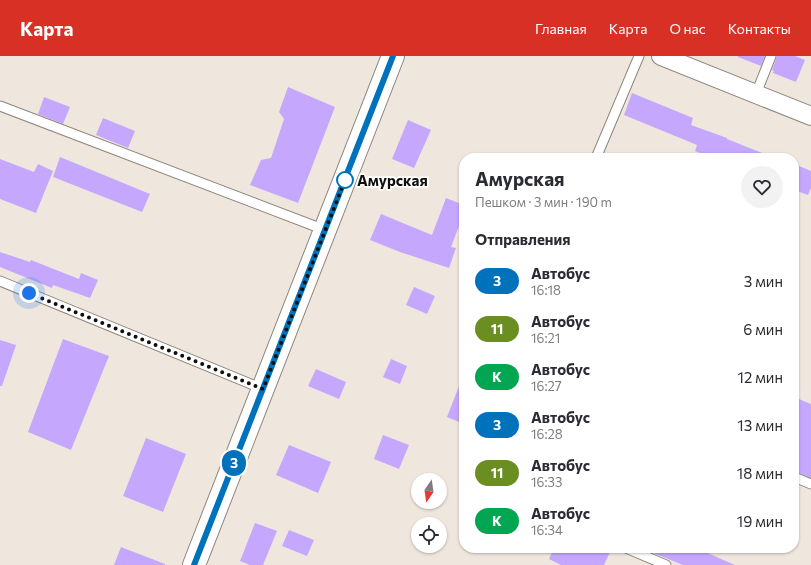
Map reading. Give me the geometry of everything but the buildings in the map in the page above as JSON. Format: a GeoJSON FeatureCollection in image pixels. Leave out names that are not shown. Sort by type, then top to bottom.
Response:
{"type":"FeatureCollection","features":[{"type":"Feature","properties":{"kind":"main road"},"geometry":{"type":"LineString","coordinates":[[194,565],[393,56]]}},
{"type":"Feature","properties":{"kind":"street"},"geometry":{"type":"LineString","coordinates":[[661,56],[811,116]]}},
{"type":"Feature","properties":{"kind":"lane"},"geometry":{"type":"LineString","coordinates":[[598,153],[639,56]]}},
{"type":"Feature","properties":{"kind":"lane"},"geometry":{"type":"LineString","coordinates":[[756,94],[771,56]]}},
{"type":"Feature","properties":{"kind":"lane"},"geometry":{"type":"LineString","coordinates":[[0,106],[325,230]]}},
{"type":"Feature","properties":{"kind":"lane"},"geometry":{"type":"LineString","coordinates":[[0,281],[263,389]]}},
{"type":"Feature","properties":{"kind":"lane"},"geometry":{"type":"LineString","coordinates":[[799,479],[811,484]]}},
{"type":"Feature","properties":{"kind":"lane"},"geometry":{"type":"LineString","coordinates":[[638,553],[666,565]]}},
{"type":"Feature","properties":{"kind":"bus line","name":"3"},"geometry":{"type":"LineString","coordinates":[[194,565],[393,56]]}},
{"type":"Feature","properties":{"kind":"place","name":"Амурская"},"geometry":{"type":"Point","coordinates":[345,180]}},
{"type":"Feature","properties":{"kind":"route"},"geometry":{"type":"LineString","coordinates":[[29,293],[263,389],[345,180]]}}]}
